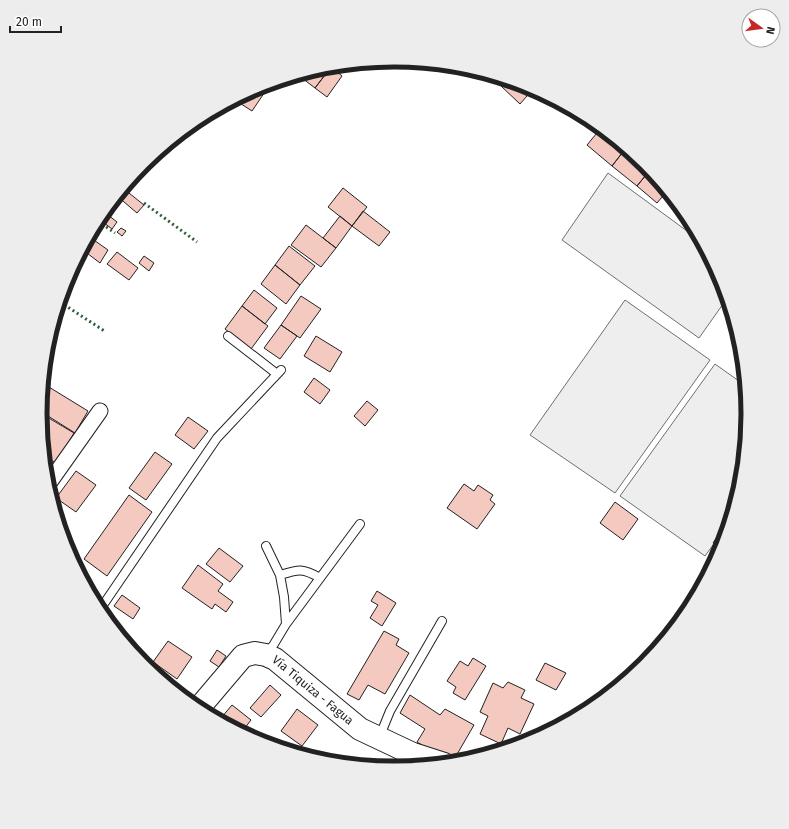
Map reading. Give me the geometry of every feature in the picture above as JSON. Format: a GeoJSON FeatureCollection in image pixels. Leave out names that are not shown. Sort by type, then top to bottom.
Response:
{"type":"FeatureCollection","features":[{"type":"Feature","properties":{"kind":"street"},"geometry":{"type":"LineString","coordinates":[[53,477],[100,410]]}},
{"type":"Feature","properties":{"kind":"street","name":"Vía Tiquiza - Fagua"},"geometry":{"type":"LineString","coordinates":[[202,704],[243,656],[255,652],[266,655],[274,659],[360,729],[379,739],[408,761]]}},
{"type":"Feature","properties":{"kind":"lane"},"geometry":{"type":"LineString","coordinates":[[104,604],[217,438],[279,372],[228,336]]}},
{"type":"Feature","properties":{"kind":"lane"},"geometry":{"type":"LineString","coordinates":[[266,655],[286,624],[360,524]]}},
{"type":"Feature","properties":{"kind":"lane"},"geometry":{"type":"LineString","coordinates":[[266,546],[280,575],[284,596],[286,624]]}},
{"type":"Feature","properties":{"kind":"lane"},"geometry":{"type":"LineString","coordinates":[[280,575],[296,570],[308,571],[320,578]]}},
{"type":"Feature","properties":{"kind":"lane"},"geometry":{"type":"LineString","coordinates":[[379,739],[390,711],[442,621]]}},
{"type":"Feature","properties":{"kind":"shaded area"},"geometry":{"type":"Polygon","coordinates":[[[608,173],[691,234],[706,261],[724,303],[699,338],[562,240],[608,173]]]}},
{"type":"Feature","properties":{"kind":"shaded area"},"geometry":{"type":"Polygon","coordinates":[[[625,300],[710,360],[615,493],[530,435],[625,300]]]}},
{"type":"Feature","properties":{"kind":"shaded area"},"geometry":{"type":"Polygon","coordinates":[[[715,364],[740,382],[742,414],[741,437],[735,482],[721,534],[705,556],[620,496],[715,364]]]}},
{"type":"Feature","properties":{"kind":"building"},"geometry":{"type":"Polygon","coordinates":[[[337,72],[342,76],[327,97],[315,88],[325,74],[337,72]]]}},
{"type":"Feature","properties":{"kind":"building"},"geometry":{"type":"Polygon","coordinates":[[[324,75],[325,75],[315,88],[304,79],[324,75]]]}},
{"type":"Feature","properties":{"kind":"building"},"geometry":{"type":"Polygon","coordinates":[[[503,84],[506,85],[529,94],[520,104],[501,86],[503,84]]]}},
{"type":"Feature","properties":{"kind":"building"},"geometry":{"type":"Polygon","coordinates":[[[265,92],[252,111],[240,103],[265,92]]]}},
{"type":"Feature","properties":{"kind":"building"},"geometry":{"type":"Polygon","coordinates":[[[597,133],[623,152],[612,166],[587,145],[597,133]]]}},
{"type":"Feature","properties":{"kind":"building"},"geometry":{"type":"Polygon","coordinates":[[[623,152],[646,175],[637,186],[612,166],[623,152]]]}},
{"type":"Feature","properties":{"kind":"building"},"geometry":{"type":"Polygon","coordinates":[[[646,175],[664,195],[657,203],[637,186],[646,175]]]}},
{"type":"Feature","properties":{"kind":"building"},"geometry":{"type":"Polygon","coordinates":[[[343,188],[367,207],[352,226],[328,207],[343,188]]]}},
{"type":"Feature","properties":{"kind":"building"},"geometry":{"type":"Polygon","coordinates":[[[128,192],[144,205],[137,213],[121,200],[128,192]]]}},
{"type":"Feature","properties":{"kind":"building"},"geometry":{"type":"Polygon","coordinates":[[[363,211],[390,232],[379,246],[352,226],[363,211]]]}},
{"type":"Feature","properties":{"kind":"building"},"geometry":{"type":"Polygon","coordinates":[[[109,216],[117,222],[112,229],[105,223],[109,216]]]}},
{"type":"Feature","properties":{"kind":"building"},"geometry":{"type":"Polygon","coordinates":[[[340,216],[352,226],[336,248],[323,238],[340,216]]]}},
{"type":"Feature","properties":{"kind":"building"},"geometry":{"type":"Polygon","coordinates":[[[306,225],[336,248],[321,267],[291,245],[306,225]]]}},
{"type":"Feature","properties":{"kind":"building"},"geometry":{"type":"Polygon","coordinates":[[[121,228],[126,231],[122,236],[117,232],[121,228]]]}},
{"type":"Feature","properties":{"kind":"building"},"geometry":{"type":"Polygon","coordinates":[[[94,240],[108,250],[100,263],[87,253],[94,240]]]}},
{"type":"Feature","properties":{"kind":"building"},"geometry":{"type":"Polygon","coordinates":[[[289,246],[315,266],[300,285],[275,265],[289,246]]]}},
{"type":"Feature","properties":{"kind":"building"},"geometry":{"type":"Polygon","coordinates":[[[117,252],[138,268],[129,280],[107,264],[117,252]]]}},
{"type":"Feature","properties":{"kind":"building"},"geometry":{"type":"Polygon","coordinates":[[[144,256],[154,263],[149,271],[139,263],[144,256]]]}},
{"type":"Feature","properties":{"kind":"building"},"geometry":{"type":"Polygon","coordinates":[[[275,265],[300,285],[286,304],[261,284],[275,265]]]}},
{"type":"Feature","properties":{"kind":"building"},"geometry":{"type":"Polygon","coordinates":[[[254,290],[277,308],[265,324],[242,306],[254,290]]]}},
{"type":"Feature","properties":{"kind":"building"},"geometry":{"type":"Polygon","coordinates":[[[301,296],[321,309],[300,338],[281,325],[301,296]]]}},
{"type":"Feature","properties":{"kind":"building"},"geometry":{"type":"Polygon","coordinates":[[[242,306],[268,326],[251,349],[225,329],[242,306]]]}},
{"type":"Feature","properties":{"kind":"building"},"geometry":{"type":"Polygon","coordinates":[[[281,325],[297,336],[280,359],[264,348],[281,325]]]}},
{"type":"Feature","properties":{"kind":"building"},"geometry":{"type":"Polygon","coordinates":[[[316,336],[342,352],[330,372],[304,356],[316,336]]]}},
{"type":"Feature","properties":{"kind":"building"},"geometry":{"type":"Polygon","coordinates":[[[314,378],[330,390],[320,404],[304,392],[314,378]]]}},
{"type":"Feature","properties":{"kind":"building"},"geometry":{"type":"Polygon","coordinates":[[[48,387],[88,411],[75,433],[47,415],[48,387]]]}},
{"type":"Feature","properties":{"kind":"building"},"geometry":{"type":"Polygon","coordinates":[[[367,401],[378,410],[365,426],[354,416],[367,401]]]}},
{"type":"Feature","properties":{"kind":"building"},"geometry":{"type":"Polygon","coordinates":[[[47,417],[74,433],[56,463],[50,459],[47,417]]]}},
{"type":"Feature","properties":{"kind":"building"},"geometry":{"type":"Polygon","coordinates":[[[188,417],[208,431],[194,449],[175,435],[188,417]]]}},
{"type":"Feature","properties":{"kind":"building"},"geometry":{"type":"Polygon","coordinates":[[[155,452],[172,464],[146,500],[129,488],[155,452]]]}},
{"type":"Feature","properties":{"kind":"building"},"geometry":{"type":"Polygon","coordinates":[[[76,471],[96,485],[76,512],[58,499],[57,496],[76,471]]]}},
{"type":"Feature","properties":{"kind":"building"},"geometry":{"type":"Polygon","coordinates":[[[464,484],[474,491],[478,485],[493,495],[490,500],[495,504],[477,529],[447,508],[464,484]]]}},
{"type":"Feature","properties":{"kind":"building"},"geometry":{"type":"Polygon","coordinates":[[[129,495],[152,512],[107,576],[84,559],[129,495]]]}},
{"type":"Feature","properties":{"kind":"building"},"geometry":{"type":"Polygon","coordinates":[[[615,502],[638,519],[623,540],[600,523],[615,502]]]}},
{"type":"Feature","properties":{"kind":"building"},"geometry":{"type":"Polygon","coordinates":[[[721,531],[722,532],[716,546],[713,543],[721,531]]]}},
{"type":"Feature","properties":{"kind":"building"},"geometry":{"type":"Polygon","coordinates":[[[219,548],[243,566],[230,582],[206,564],[219,548]]]}},
{"type":"Feature","properties":{"kind":"building"},"geometry":{"type":"Polygon","coordinates":[[[198,565],[223,584],[218,591],[233,602],[226,612],[215,604],[212,609],[182,588],[198,565]]]}},
{"type":"Feature","properties":{"kind":"building"},"geometry":{"type":"Polygon","coordinates":[[[377,591],[396,603],[382,626],[370,618],[378,605],[371,601],[377,591]]]}},
{"type":"Feature","properties":{"kind":"building"},"geometry":{"type":"Polygon","coordinates":[[[122,595],[140,608],[133,619],[114,606],[122,595]]]}},
{"type":"Feature","properties":{"kind":"building"},"geometry":{"type":"Polygon","coordinates":[[[384,631],[399,639],[396,645],[409,653],[385,694],[368,685],[359,700],[347,694],[384,631]]]}},
{"type":"Feature","properties":{"kind":"building"},"geometry":{"type":"Polygon","coordinates":[[[168,641],[192,657],[177,679],[153,662],[168,641]]]}},
{"type":"Feature","properties":{"kind":"building"},"geometry":{"type":"Polygon","coordinates":[[[217,650],[226,656],[219,667],[210,661],[217,650]]]}},
{"type":"Feature","properties":{"kind":"building"},"geometry":{"type":"Polygon","coordinates":[[[473,658],[486,666],[465,700],[453,693],[456,687],[447,681],[460,661],[468,666],[473,658]]]}},
{"type":"Feature","properties":{"kind":"building"},"geometry":{"type":"Polygon","coordinates":[[[545,663],[566,673],[556,690],[536,680],[545,663]]]}},
{"type":"Feature","properties":{"kind":"building"},"geometry":{"type":"Polygon","coordinates":[[[508,682],[525,690],[521,698],[534,704],[520,734],[508,728],[501,744],[480,734],[488,716],[480,712],[493,683],[503,688],[508,682]]]}},
{"type":"Feature","properties":{"kind":"building"},"geometry":{"type":"Polygon","coordinates":[[[270,685],[281,695],[261,717],[250,708],[270,685]]]}},
{"type":"Feature","properties":{"kind":"building"},"geometry":{"type":"Polygon","coordinates":[[[410,695],[440,715],[445,709],[474,725],[456,756],[444,758],[417,742],[425,729],[400,713],[410,695]]]}},
{"type":"Feature","properties":{"kind":"building"},"geometry":{"type":"Polygon","coordinates":[[[232,705],[251,720],[245,728],[223,716],[232,705]]]}},
{"type":"Feature","properties":{"kind":"building"},"geometry":{"type":"Polygon","coordinates":[[[297,709],[318,725],[302,746],[281,731],[297,709]]]}},
{"type":"Feature","properties":{"kind":"hedge"},"geometry":{"type":"LineString","coordinates":[[144,203],[197,242]]}},
{"type":"Feature","properties":{"kind":"hedge"},"geometry":{"type":"LineString","coordinates":[[104,225],[115,233]]}},
{"type":"Feature","properties":{"kind":"hedge"},"geometry":{"type":"LineString","coordinates":[[64,305],[106,332]]}}]}
